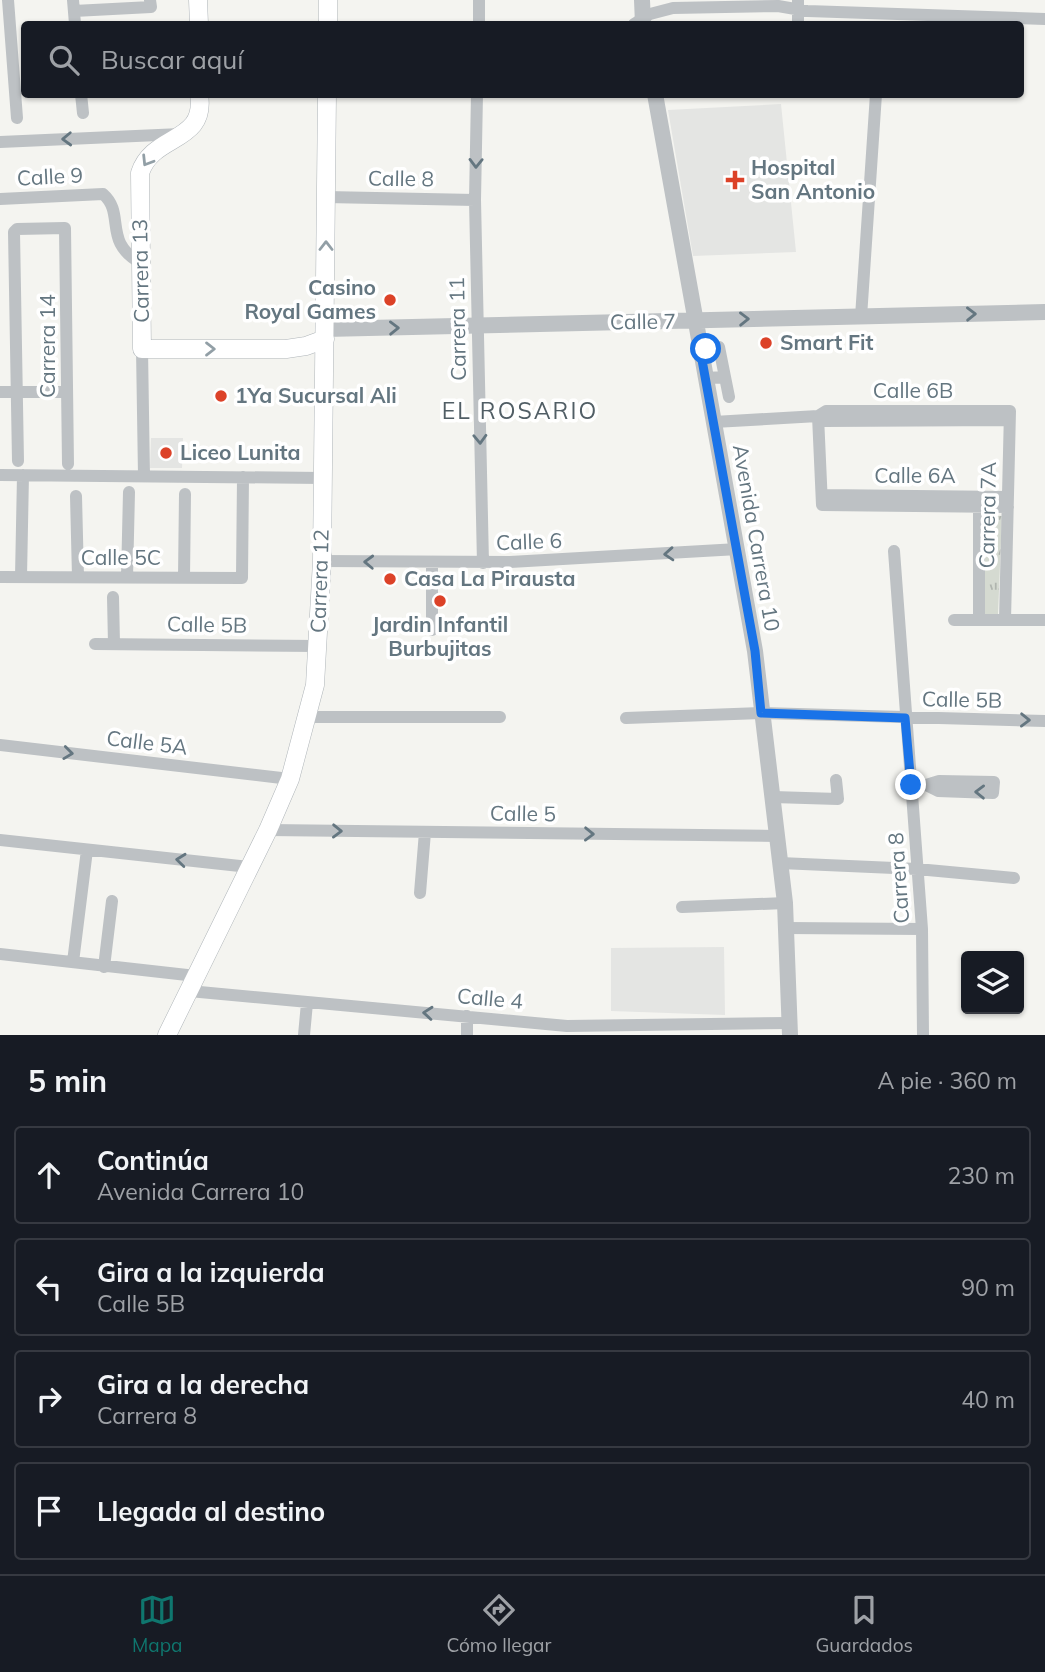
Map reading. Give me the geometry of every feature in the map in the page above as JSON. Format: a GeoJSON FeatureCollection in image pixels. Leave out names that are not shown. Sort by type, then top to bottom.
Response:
{"type":"FeatureCollection","features":[{"type":"Feature","properties":{"kind":"main road"},"geometry":{"type":"LineString","coordinates":[[198,0],[199,21]]}},
{"type":"Feature","properties":{"kind":"main road"},"geometry":{"type":"LineString","coordinates":[[328,0],[328,21]]}},
{"type":"Feature","properties":{"kind":"main road"},"geometry":{"type":"LineString","coordinates":[[184,134],[198,117],[199,98]]}},
{"type":"Feature","properties":{"kind":"main road","name":"Carrera 12"},"geometry":{"type":"LineString","coordinates":[[167,1035],[268,830],[290,779],[315,685],[322,561],[327,98]]}},
{"type":"Feature","properties":{"kind":"main road","name":"Carrera 13"},"geometry":{"type":"LineString","coordinates":[[142,349],[138,182],[142,165],[156,149],[184,134]]}},
{"type":"Feature","properties":{"kind":"main road","name":"Calle 7"},"geometry":{"type":"LineString","coordinates":[[142,349],[286,349],[306,346],[325,334]]}},
{"type":"Feature","properties":{"kind":"street"},"geometry":{"type":"LineString","coordinates":[[8,0],[17,118]]}},
{"type":"Feature","properties":{"kind":"street"},"geometry":{"type":"LineString","coordinates":[[479,0],[479,21]]}},
{"type":"Feature","properties":{"kind":"street"},"geometry":{"type":"LineString","coordinates":[[640,21],[642,0]]}},
{"type":"Feature","properties":{"kind":"street"},"geometry":{"type":"LineString","coordinates":[[74,12],[150,4]]}},
{"type":"Feature","properties":{"kind":"street"},"geometry":{"type":"LineString","coordinates":[[642,21],[650,14],[673,8],[798,5],[881,19],[1045,19]]}},
{"type":"Feature","properties":{"kind":"street"},"geometry":{"type":"LineString","coordinates":[[81,98],[83,113]]}},
{"type":"Feature","properties":{"kind":"street","name":"Carrera 11"},"geometry":{"type":"LineString","coordinates":[[477,98],[475,200],[483,563]]}},
{"type":"Feature","properties":{"kind":"street","name":"Avenida Carrera 10"},"geometry":{"type":"LineString","coordinates":[[656,98],[755,651],[785,903],[790,1029]]}},
{"type":"Feature","properties":{"kind":"street"},"geometry":{"type":"LineString","coordinates":[[861,317],[876,98]]}},
{"type":"Feature","properties":{"kind":"street","name":"Calle 9"},"geometry":{"type":"LineString","coordinates":[[0,142],[184,134]]}},
{"type":"Feature","properties":{"kind":"street","name":"Calle 9"},"geometry":{"type":"LineString","coordinates":[[0,199],[103,194],[111,203],[114,229],[124,251],[141,262]]}},
{"type":"Feature","properties":{"kind":"street","name":"Calle 8"},"geometry":{"type":"LineString","coordinates":[[326,198],[475,200]]}},
{"type":"Feature","properties":{"kind":"street","name":"Carrera 14"},"geometry":{"type":"LineString","coordinates":[[17,392],[15,230],[65,228],[68,464]]}},
{"type":"Feature","properties":{"kind":"street","name":"Calle 7"},"geometry":{"type":"LineString","coordinates":[[325,334],[477,326],[1045,312]]}},
{"type":"Feature","properties":{"kind":"street"},"geometry":{"type":"LineString","coordinates":[[700,349],[719,347],[729,397]]}},
{"type":"Feature","properties":{"kind":"street","name":"Carrera 13"},"geometry":{"type":"LineString","coordinates":[[142,349],[144,477]]}},
{"type":"Feature","properties":{"kind":"street"},"geometry":{"type":"LineString","coordinates":[[706,378],[724,377]]}},
{"type":"Feature","properties":{"kind":"street"},"geometry":{"type":"LineString","coordinates":[[0,392],[67,392]]}},
{"type":"Feature","properties":{"kind":"street"},"geometry":{"type":"LineString","coordinates":[[17,392],[18,461]]}},
{"type":"Feature","properties":{"kind":"street","name":"Calle 6B"},"geometry":{"type":"LineString","coordinates":[[714,422],[818,416],[826,411],[1009,415]]}},
{"type":"Feature","properties":{"kind":"street","name":"Carrera 7A"},"geometry":{"type":"LineString","coordinates":[[1005,620],[1009,415]]}},
{"type":"Feature","properties":{"kind":"street"},"geometry":{"type":"LineString","coordinates":[[818,416],[822,500]]}},
{"type":"Feature","properties":{"kind":"street"},"geometry":{"type":"LineString","coordinates":[[0,475],[322,478]]}},
{"type":"Feature","properties":{"kind":"street"},"geometry":{"type":"LineString","coordinates":[[21,577],[23,475]]}},
{"type":"Feature","properties":{"kind":"street","name":"Calle 5C"},"geometry":{"type":"LineString","coordinates":[[0,577],[242,578],[243,477]]}},
{"type":"Feature","properties":{"kind":"street"},"geometry":{"type":"LineString","coordinates":[[127,578],[129,492]]}},
{"type":"Feature","properties":{"kind":"street"},"geometry":{"type":"LineString","coordinates":[[184,578],[185,495]]}},
{"type":"Feature","properties":{"kind":"street"},"geometry":{"type":"LineString","coordinates":[[76,496],[78,577]]}},
{"type":"Feature","properties":{"kind":"street","name":"Calle 6A"},"geometry":{"type":"LineString","coordinates":[[822,500],[1008,502]]}},
{"type":"Feature","properties":{"kind":"street","name":"Calle 6A"},"geometry":{"type":"LineString","coordinates":[[822,500],[979,506],[1008,502]]}},
{"type":"Feature","properties":{"kind":"street","name":"Carrera 7A"},"geometry":{"type":"LineString","coordinates":[[979,506],[979,620]]}},
{"type":"Feature","properties":{"kind":"street","name":"Calle 6"},"geometry":{"type":"LineString","coordinates":[[322,561],[483,563],[738,549]]}},
{"type":"Feature","properties":{"kind":"street","name":"Carrera 8"},"geometry":{"type":"LineString","coordinates":[[894,551],[922,929],[923,1035]]}},
{"type":"Feature","properties":{"kind":"street"},"geometry":{"type":"LineString","coordinates":[[432,563],[432,630]]}},
{"type":"Feature","properties":{"kind":"street"},"geometry":{"type":"LineString","coordinates":[[113,597],[114,644]]}},
{"type":"Feature","properties":{"kind":"street"},"geometry":{"type":"LineString","coordinates":[[954,620],[1045,620]]}},
{"type":"Feature","properties":{"kind":"street","name":"Calle 5B"},"geometry":{"type":"LineString","coordinates":[[95,644],[318,646]]}},
{"type":"Feature","properties":{"kind":"street","name":"Calle 5B"},"geometry":{"type":"LineString","coordinates":[[626,718],[761,713],[1045,721]]}},
{"type":"Feature","properties":{"kind":"street"},"geometry":{"type":"LineString","coordinates":[[308,717],[500,717]]}},
{"type":"Feature","properties":{"kind":"street","name":"Calle 5A"},"geometry":{"type":"LineString","coordinates":[[0,744],[290,779]]}},
{"type":"Feature","properties":{"kind":"street"},"geometry":{"type":"LineString","coordinates":[[773,797],[838,799],[836,780]]}},
{"type":"Feature","properties":{"kind":"street"},"geometry":{"type":"LineString","coordinates":[[911,785],[926,785]]}},
{"type":"Feature","properties":{"kind":"street","name":"Calle 5"},"geometry":{"type":"LineString","coordinates":[[268,830],[777,836]]}},
{"type":"Feature","properties":{"kind":"street"},"geometry":{"type":"LineString","coordinates":[[420,893],[425,832]]}},
{"type":"Feature","properties":{"kind":"street"},"geometry":{"type":"LineString","coordinates":[[0,840],[249,867]]}},
{"type":"Feature","properties":{"kind":"street"},"geometry":{"type":"LineString","coordinates":[[73,962],[87,850]]}},
{"type":"Feature","properties":{"kind":"street"},"geometry":{"type":"LineString","coordinates":[[780,863],[917,869],[1014,878]]}},
{"type":"Feature","properties":{"kind":"street"},"geometry":{"type":"LineString","coordinates":[[104,967],[112,901]]}},
{"type":"Feature","properties":{"kind":"street"},"geometry":{"type":"LineString","coordinates":[[682,907],[785,903]]}},
{"type":"Feature","properties":{"kind":"street"},"geometry":{"type":"LineString","coordinates":[[787,928],[922,929]]}},
{"type":"Feature","properties":{"kind":"street","name":"Calle 4"},"geometry":{"type":"LineString","coordinates":[[0,954],[73,962],[307,1003],[467,1016],[567,1030],[790,1029]]}},
{"type":"Feature","properties":{"kind":"street"},"geometry":{"type":"LineString","coordinates":[[304,1035],[307,1003]]}},
{"type":"Feature","properties":{"kind":"street"},"geometry":{"type":"LineString","coordinates":[[467,1016],[467,1035]]}},
{"type":"Feature","properties":{"kind":"shaded area","name":"Hospital San Antonio"},"geometry":{"type":"Polygon","coordinates":[[[781,104],[796,252],[693,256],[668,110],[781,104]]]}},
{"type":"Feature","properties":{"kind":"shaded area","name":"Liceo Lunita"},"geometry":{"type":"Polygon","coordinates":[[[151,438],[183,438],[182,468],[150,468],[151,438]]]}},
{"type":"Feature","properties":{"kind":"shaded area"},"geometry":{"type":"Polygon","coordinates":[[[724,947],[725,1015],[611,1011],[611,948],[724,947]]]}},
{"type":"Feature","properties":{"kind":"green space"},"geometry":{"type":"Polygon","coordinates":[[[984,515],[1002,516],[998,615],[984,615],[984,515]]]}},
{"type":"Feature","properties":{"kind":"place","name":"Hospital San Antonio"},"geometry":{"type":"Point","coordinates":[735,180]}},
{"type":"Feature","properties":{"kind":"place","name":"Casino Royal Games"},"geometry":{"type":"Point","coordinates":[390,300]}},
{"type":"Feature","properties":{"kind":"place","name":"Smart Fit"},"geometry":{"type":"Point","coordinates":[766,343]}},
{"type":"Feature","properties":{"kind":"place","name":"1Ya Sucursal Ali"},"geometry":{"type":"Point","coordinates":[221,396]}},
{"type":"Feature","properties":{"kind":"place","name":"Liceo Lunita"},"geometry":{"type":"Point","coordinates":[166,453]}},
{"type":"Feature","properties":{"kind":"place","name":"Casa La Pirausta"},"geometry":{"type":"Point","coordinates":[390,579]}},
{"type":"Feature","properties":{"kind":"place","name":"Jardin Infantil Burbujitas"},"geometry":{"type":"Point","coordinates":[440,601]}},
{"type":"Feature","properties":{"kind":"district","name":"EL ROSARIO"},"geometry":{"type":"Point","coordinates":[520,411]}},
{"type":"Feature","properties":{"kind":"route"},"geometry":{"type":"LineString","coordinates":[[706,349],[700,349],[738,549],[755,651],[761,713],[905,718],[911,785]]}}]}
